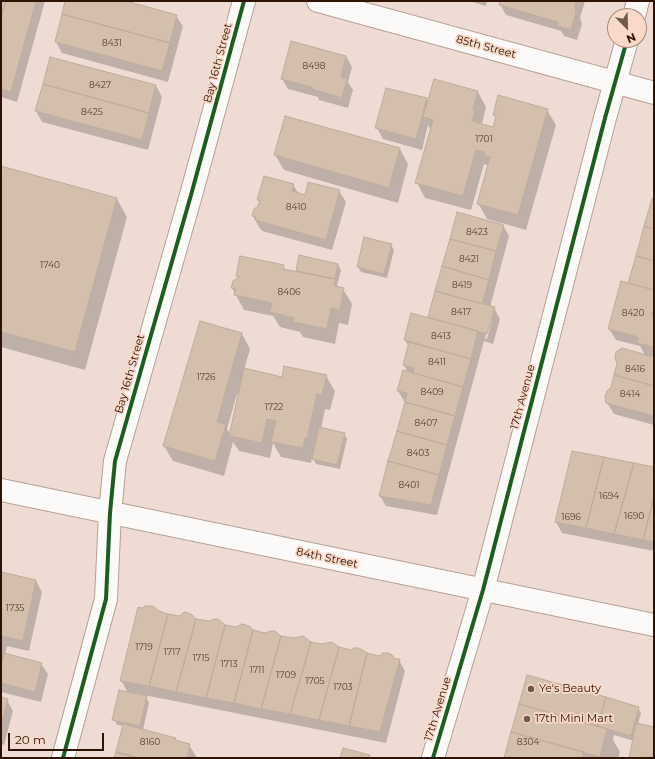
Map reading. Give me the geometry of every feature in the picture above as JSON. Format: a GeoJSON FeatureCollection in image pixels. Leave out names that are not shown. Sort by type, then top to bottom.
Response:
{"type":"FeatureCollection","features":[{"type":"Feature","properties":{"kind":"street","name":"Bay 16th Street"},"geometry":{"type":"LineString","coordinates":[[63,758],[106,599],[114,461],[191,195],[244,1]]}},
{"type":"Feature","properties":{"kind":"street","name":"85th Street"},"geometry":{"type":"LineString","coordinates":[[318,1],[654,93]]}},
{"type":"Feature","properties":{"kind":"street","name":"17th Avenue"},"geometry":{"type":"LineString","coordinates":[[433,758],[483,590],[625,48]]}},
{"type":"Feature","properties":{"kind":"street","name":"84th Street"},"geometry":{"type":"LineString","coordinates":[[1,490],[654,625]]}},
{"type":"Feature","properties":{"kind":"building"},"geometry":{"type":"Polygon","coordinates":[[[1,1],[6,1],[1,17],[1,1]]]}},
{"type":"Feature","properties":{"kind":"building"},"geometry":{"type":"Polygon","coordinates":[[[6,1],[36,1],[11,92],[1,89],[1,17],[6,1]]]}},
{"type":"Feature","properties":{"kind":"building"},"geometry":{"type":"Polygon","coordinates":[[[65,1],[126,1],[177,15],[170,43],[62,14],[65,1]]]}},
{"type":"Feature","properties":{"kind":"building"},"geometry":{"type":"Polygon","coordinates":[[[500,1],[576,1],[576,12],[571,30],[557,26],[558,22],[499,5],[500,1]]]}},
{"type":"Feature","properties":{"kind":"building"},"geometry":{"type":"Polygon","coordinates":[[[62,14],[170,43],[162,71],[55,42],[62,14]]]}},
{"type":"Feature","properties":{"kind":"building"},"geometry":{"type":"Polygon","coordinates":[[[291,41],[346,56],[341,77],[347,79],[342,98],[312,89],[312,87],[281,79],[291,41]]]}},
{"type":"Feature","properties":{"kind":"building"},"geometry":{"type":"Polygon","coordinates":[[[50,57],[156,85],[149,113],[43,84],[50,57]]]}},
{"type":"Feature","properties":{"kind":"building"},"geometry":{"type":"Polygon","coordinates":[[[434,79],[478,91],[472,121],[493,127],[496,116],[493,115],[498,95],[548,109],[518,215],[477,204],[490,157],[484,155],[485,152],[476,150],[463,196],[415,183],[433,120],[423,117],[434,79]]]}},
{"type":"Feature","properties":{"kind":"building"},"geometry":{"type":"Polygon","coordinates":[[[43,84],[149,113],[142,140],[35,111],[43,84]]]}},
{"type":"Feature","properties":{"kind":"building"},"geometry":{"type":"Polygon","coordinates":[[[386,88],[427,98],[416,139],[375,128],[386,88]]]}},
{"type":"Feature","properties":{"kind":"building"},"geometry":{"type":"Polygon","coordinates":[[[285,116],[400,148],[389,188],[274,155],[285,116]]]}},
{"type":"Feature","properties":{"kind":"building"},"geometry":{"type":"Polygon","coordinates":[[[1,166],[117,198],[75,352],[1,332],[1,166]]]}},
{"type":"Feature","properties":{"kind":"building"},"geometry":{"type":"Polygon","coordinates":[[[264,176],[294,184],[292,191],[305,195],[308,182],[340,190],[326,240],[255,220],[256,217],[252,216],[254,209],[258,206],[260,200],[257,200],[264,176]]]}},
{"type":"Feature","properties":{"kind":"building"},"geometry":{"type":"Polygon","coordinates":[[[652,199],[654,199],[654,229],[644,226],[652,199]]]}},
{"type":"Feature","properties":{"kind":"building"},"geometry":{"type":"Polygon","coordinates":[[[457,212],[504,225],[496,251],[450,239],[457,212]]]}},
{"type":"Feature","properties":{"kind":"building"},"geometry":{"type":"Polygon","coordinates":[[[644,226],[654,229],[654,261],[636,256],[644,226]]]}},
{"type":"Feature","properties":{"kind":"building"},"geometry":{"type":"Polygon","coordinates":[[[364,237],[392,244],[384,274],[357,267],[364,237]]]}},
{"type":"Feature","properties":{"kind":"building"},"geometry":{"type":"Polygon","coordinates":[[[450,239],[496,251],[489,280],[442,266],[450,239]]]}},
{"type":"Feature","properties":{"kind":"building"},"geometry":{"type":"Polygon","coordinates":[[[299,255],[338,264],[335,279],[296,271],[299,255]]]}},
{"type":"Feature","properties":{"kind":"building"},"geometry":{"type":"Polygon","coordinates":[[[240,256],[284,265],[283,269],[335,279],[334,286],[344,288],[340,310],[331,308],[327,329],[293,322],[294,318],[270,312],[272,303],[234,295],[236,289],[231,288],[233,281],[239,277],[236,276],[240,256]]]}},
{"type":"Feature","properties":{"kind":"building"},"geometry":{"type":"Polygon","coordinates":[[[636,256],[654,261],[654,290],[628,283],[636,256]]]}},
{"type":"Feature","properties":{"kind":"building"},"geometry":{"type":"Polygon","coordinates":[[[442,266],[489,280],[482,304],[435,291],[442,266]]]}},
{"type":"Feature","properties":{"kind":"building"},"geometry":{"type":"Polygon","coordinates":[[[621,281],[654,290],[654,309],[652,316],[654,316],[654,347],[637,343],[638,337],[608,329],[621,281]]]}},
{"type":"Feature","properties":{"kind":"building"},"geometry":{"type":"Polygon","coordinates":[[[435,291],[495,307],[487,334],[428,317],[435,291]]]}},
{"type":"Feature","properties":{"kind":"building"},"geometry":{"type":"Polygon","coordinates":[[[411,313],[478,331],[471,359],[404,340],[411,313]]]}},
{"type":"Feature","properties":{"kind":"building"},"geometry":{"type":"Polygon","coordinates":[[[200,321],[242,333],[217,422],[226,424],[215,461],[163,446],[200,321]]]}},
{"type":"Feature","properties":{"kind":"building"},"geometry":{"type":"Polygon","coordinates":[[[409,342],[471,359],[463,387],[413,373],[414,368],[403,365],[409,342]]]}},
{"type":"Feature","properties":{"kind":"building"},"geometry":{"type":"Polygon","coordinates":[[[622,348],[654,357],[654,386],[614,375],[617,363],[615,358],[616,352],[622,348]]]}},
{"type":"Feature","properties":{"kind":"building"},"geometry":{"type":"Polygon","coordinates":[[[284,366],[327,375],[322,395],[317,394],[307,439],[305,438],[303,448],[271,442],[276,421],[267,419],[262,443],[229,436],[244,368],[282,377],[284,366]]]}},
{"type":"Feature","properties":{"kind":"building"},"geometry":{"type":"Polygon","coordinates":[[[403,370],[463,387],[455,416],[405,402],[407,393],[397,391],[403,370]]]}},
{"type":"Feature","properties":{"kind":"building"},"geometry":{"type":"Polygon","coordinates":[[[614,375],[654,386],[654,416],[606,403],[605,397],[607,391],[611,387],[614,375]]]}},
{"type":"Feature","properties":{"kind":"building"},"geometry":{"type":"Polygon","coordinates":[[[405,402],[455,416],[447,445],[397,431],[405,402]]]}},
{"type":"Feature","properties":{"kind":"building"},"geometry":{"type":"Polygon","coordinates":[[[319,427],[345,433],[337,465],[312,459],[319,427]]]}},
{"type":"Feature","properties":{"kind":"building"},"geometry":{"type":"Polygon","coordinates":[[[397,431],[447,445],[439,475],[388,461],[397,431]]]}},
{"type":"Feature","properties":{"kind":"building"},"geometry":{"type":"Polygon","coordinates":[[[572,451],[604,457],[586,528],[555,522],[572,451]]]}},
{"type":"Feature","properties":{"kind":"building"},"geometry":{"type":"Polygon","coordinates":[[[604,457],[634,463],[614,534],[586,528],[604,457]]]}},
{"type":"Feature","properties":{"kind":"building"},"geometry":{"type":"Polygon","coordinates":[[[388,461],[439,475],[431,505],[379,496],[388,461]]]}},
{"type":"Feature","properties":{"kind":"building"},"geometry":{"type":"Polygon","coordinates":[[[634,463],[654,467],[654,498],[643,540],[614,534],[634,463]]]}},
{"type":"Feature","properties":{"kind":"building"},"geometry":{"type":"Polygon","coordinates":[[[654,498],[654,542],[643,540],[654,498]]]}},
{"type":"Feature","properties":{"kind":"building"},"geometry":{"type":"Polygon","coordinates":[[[1,572],[36,580],[23,641],[1,636],[1,572]]]}},
{"type":"Feature","properties":{"kind":"building"},"geometry":{"type":"Polygon","coordinates":[[[146,606],[153,606],[159,611],[168,614],[149,686],[120,681],[138,607],[142,608],[146,606]]]}},
{"type":"Feature","properties":{"kind":"building"},"geometry":{"type":"Polygon","coordinates":[[[185,612],[191,614],[196,619],[176,692],[149,686],[168,614],[179,616],[185,612]]]}},
{"type":"Feature","properties":{"kind":"building"},"geometry":{"type":"Polygon","coordinates":[[[196,619],[209,621],[218,619],[225,625],[206,698],[176,692],[196,619]]]}},
{"type":"Feature","properties":{"kind":"building"},"geometry":{"type":"Polygon","coordinates":[[[242,624],[249,626],[253,630],[234,703],[206,698],[225,625],[236,627],[242,624]]]}},
{"type":"Feature","properties":{"kind":"building"},"geometry":{"type":"Polygon","coordinates":[[[253,630],[265,633],[275,631],[281,636],[261,709],[234,703],[253,630]]]}},
{"type":"Feature","properties":{"kind":"building"},"geometry":{"type":"Polygon","coordinates":[[[281,636],[294,638],[303,636],[311,642],[290,714],[261,709],[281,636]]]}},
{"type":"Feature","properties":{"kind":"building"},"geometry":{"type":"Polygon","coordinates":[[[311,642],[321,644],[332,642],[339,647],[319,720],[290,714],[311,642]]]}},
{"type":"Feature","properties":{"kind":"building"},"geometry":{"type":"Polygon","coordinates":[[[339,647],[351,650],[354,648],[359,648],[367,653],[349,726],[319,720],[339,647]]]}},
{"type":"Feature","properties":{"kind":"building"},"geometry":{"type":"Polygon","coordinates":[[[4,653],[42,663],[35,692],[1,683],[1,666],[4,653]]]}},
{"type":"Feature","properties":{"kind":"building"},"geometry":{"type":"Polygon","coordinates":[[[367,653],[379,656],[383,653],[388,653],[395,659],[400,659],[380,732],[349,726],[367,653]]]}},
{"type":"Feature","properties":{"kind":"building"},"geometry":{"type":"Polygon","coordinates":[[[527,675],[606,697],[598,726],[519,704],[527,675]]]}},
{"type":"Feature","properties":{"kind":"building"},"geometry":{"type":"Polygon","coordinates":[[[119,690],[147,696],[140,726],[112,720],[119,690]]]}},
{"type":"Feature","properties":{"kind":"building"},"geometry":{"type":"Polygon","coordinates":[[[1,697],[8,699],[1,725],[1,697]]]}},
{"type":"Feature","properties":{"kind":"building"},"geometry":{"type":"Polygon","coordinates":[[[606,697],[639,707],[631,736],[598,726],[606,697]]]}},
{"type":"Feature","properties":{"kind":"building"},"geometry":{"type":"Polygon","coordinates":[[[519,704],[607,729],[600,757],[511,732],[519,704]]]}},
{"type":"Feature","properties":{"kind":"building"},"geometry":{"type":"Polygon","coordinates":[[[636,723],[654,727],[654,757],[629,758],[636,723]]]}},
{"type":"Feature","properties":{"kind":"building"},"geometry":{"type":"Polygon","coordinates":[[[123,724],[176,738],[175,740],[190,744],[187,758],[138,758],[116,752],[123,724]]]}},
{"type":"Feature","properties":{"kind":"building"},"geometry":{"type":"Polygon","coordinates":[[[511,732],[584,752],[582,758],[504,758],[511,732]]]}},
{"type":"Feature","properties":{"kind":"building"},"geometry":{"type":"Polygon","coordinates":[[[343,748],[370,755],[369,758],[340,758],[343,748]]]}},
{"type":"Feature","properties":{"kind":"building"},"geometry":{"type":"Polygon","coordinates":[[[116,752],[138,758],[114,758],[116,752]]]}},
{"type":"Feature","properties":{"kind":"cycle path"},"geometry":{"type":"LineString","coordinates":[[63,758],[106,599],[110,513],[115,461],[191,195],[244,1]]}},
{"type":"Feature","properties":{"kind":"cycle path"},"geometry":{"type":"LineString","coordinates":[[433,758],[483,590],[605,118],[625,48]]}},
{"type":"Feature","properties":{"kind":"place","name":"Ye's Beauty"},"geometry":{"type":"Point","coordinates":[531,689]}},
{"type":"Feature","properties":{"kind":"place","name":"17th Mini Mart"},"geometry":{"type":"Point","coordinates":[527,719]}}]}
